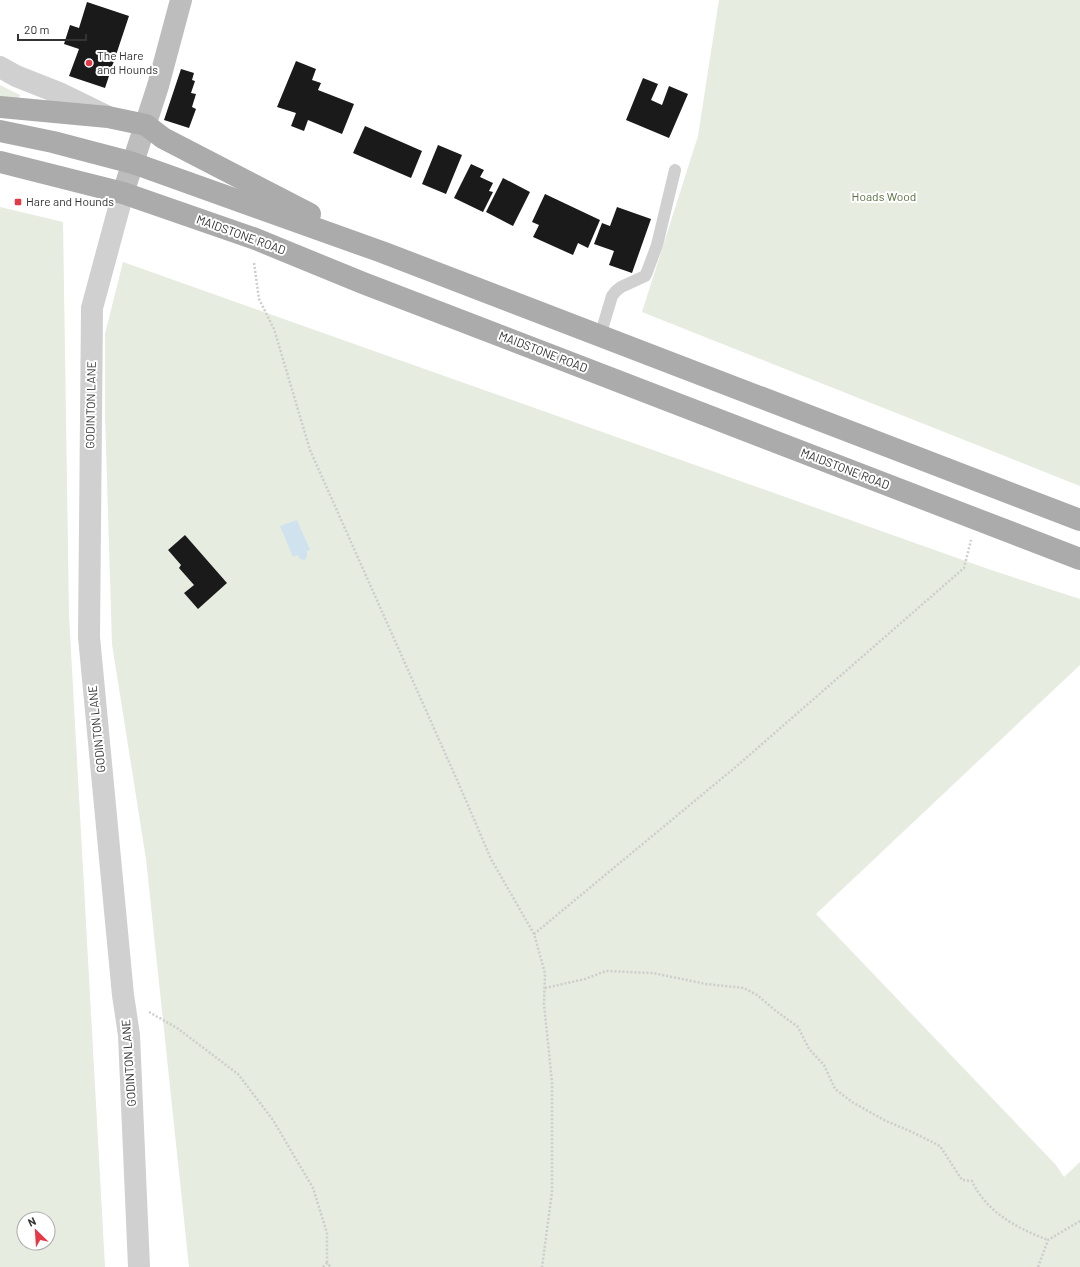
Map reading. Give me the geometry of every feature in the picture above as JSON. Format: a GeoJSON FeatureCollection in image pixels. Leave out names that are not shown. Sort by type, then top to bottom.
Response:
{"type":"FeatureCollection","features":[{"type":"Feature","properties":{"kind":"main road"},"geometry":{"type":"LineString","coordinates":[[0,107],[108,117],[146,125],[163,138],[382,252]]}},
{"type":"Feature","properties":{"kind":"main road"},"geometry":{"type":"LineString","coordinates":[[0,131],[53,142],[133,163],[382,252],[1080,520]]}},
{"type":"Feature","properties":{"kind":"main road","name":"MAIDSTONE ROAD"},"geometry":{"type":"LineString","coordinates":[[0,162],[123,193],[253,238],[363,283],[1080,559]]}},
{"type":"Feature","properties":{"kind":"street"},"geometry":{"type":"LineString","coordinates":[[123,193],[146,125],[181,0]]}},
{"type":"Feature","properties":{"kind":"street"},"geometry":{"type":"LineString","coordinates":[[0,68],[59,93],[108,117]]}},
{"type":"Feature","properties":{"kind":"street","name":"GODINTON LANE"},"geometry":{"type":"LineString","coordinates":[[123,193],[92,308],[89,637],[123,996],[130,1035],[139,1267]]}},
{"type":"Feature","properties":{"kind":"lane"},"geometry":{"type":"LineString","coordinates":[[600,336],[612,296],[616,291],[645,276],[647,272],[657,245],[675,170]]}},
{"type":"Feature","properties":{"kind":"path"},"geometry":{"type":"LineString","coordinates":[[253,238],[259,299],[274,329],[310,450],[462,789],[491,859],[534,934],[545,973],[544,1004],[552,1082],[552,1192],[542,1267]]}},
{"type":"Feature","properties":{"kind":"path"},"geometry":{"type":"LineString","coordinates":[[534,934],[738,765],[964,568],[971,542],[973,518]]}},
{"type":"Feature","properties":{"kind":"path"},"geometry":{"type":"LineString","coordinates":[[545,988],[585,979],[606,971],[652,973],[706,984],[744,988],[757,995],[798,1027],[810,1049],[824,1065],[835,1089],[852,1102],[884,1120],[940,1146],[962,1180],[972,1182],[976,1191],[997,1214],[1029,1232],[1048,1240]]}},
{"type":"Feature","properties":{"kind":"path"},"geometry":{"type":"LineString","coordinates":[[123,996],[177,1028],[238,1074],[273,1120],[313,1188],[328,1233],[327,1263],[323,1267]]}},
{"type":"Feature","properties":{"kind":"path"},"geometry":{"type":"LineString","coordinates":[[1038,1267],[1048,1240],[1080,1221]]}},
{"type":"Feature","properties":{"kind":"path"},"geometry":{"type":"LineString","coordinates":[[327,1263],[331,1267]]}},
{"type":"Feature","properties":{"kind":"green space","name":"Hoads Wood"},"geometry":{"type":"Polygon","coordinates":[[[719,0],[1080,0],[1080,486],[642,312],[698,136],[719,0]]]}},
{"type":"Feature","properties":{"kind":"green space"},"geometry":{"type":"Polygon","coordinates":[[[0,85],[20,95],[18,100],[0,98],[0,85]]]}},
{"type":"Feature","properties":{"kind":"green space"},"geometry":{"type":"Polygon","coordinates":[[[0,207],[63,222],[69,615],[105,1267],[0,1267],[0,207]]]}},
{"type":"Feature","properties":{"kind":"green space"},"geometry":{"type":"Polygon","coordinates":[[[123,262],[991,570],[1080,599],[1080,665],[816,914],[1056,1165],[1064,1177],[1080,1162],[1080,1267],[189,1267],[146,859],[112,644],[105,414],[105,334],[123,262]],[[185,535],[168,550],[181,565],[194,585],[184,593],[198,608],[227,583],[185,535]]]}},
{"type":"Feature","properties":{"kind":"water"},"geometry":{"type":"Polygon","coordinates":[[[297,520],[310,550],[307,551],[305,560],[300,559],[297,555],[293,557],[280,526],[297,520]]]}},
{"type":"Feature","properties":{"kind":"building"},"geometry":{"type":"Polygon","coordinates":[[[87,2],[129,16],[105,88],[69,76],[79,49],[64,44],[70,25],[79,28],[87,2]]]}},
{"type":"Feature","properties":{"kind":"building"},"geometry":{"type":"Polygon","coordinates":[[[296,61],[316,69],[312,80],[321,83],[318,90],[354,104],[342,134],[308,120],[304,131],[291,126],[296,113],[277,107],[296,61]]]}},
{"type":"Feature","properties":{"kind":"building"},"geometry":{"type":"Polygon","coordinates":[[[181,69],[194,73],[192,80],[195,81],[191,93],[196,94],[192,107],[196,109],[189,128],[164,120],[181,69]]]}},
{"type":"Feature","properties":{"kind":"building"},"geometry":{"type":"Polygon","coordinates":[[[643,78],[658,84],[651,100],[662,105],[669,86],[688,94],[669,138],[626,120],[643,78]]]}},
{"type":"Feature","properties":{"kind":"building"},"geometry":{"type":"Polygon","coordinates":[[[365,126],[422,151],[411,178],[353,153],[365,126]]]}},
{"type":"Feature","properties":{"kind":"building"},"geometry":{"type":"Polygon","coordinates":[[[438,145],[462,155],[446,194],[422,184],[438,145]]]}},
{"type":"Feature","properties":{"kind":"building"},"geometry":{"type":"Polygon","coordinates":[[[471,164],[484,170],[480,177],[493,183],[489,191],[493,192],[483,212],[454,198],[471,164]]]}},
{"type":"Feature","properties":{"kind":"building"},"geometry":{"type":"Polygon","coordinates":[[[503,178],[530,192],[513,226],[486,212],[503,178]]]}},
{"type":"Feature","properties":{"kind":"building"},"geometry":{"type":"Polygon","coordinates":[[[545,194],[600,220],[588,248],[578,243],[573,255],[533,237],[539,225],[532,222],[545,194]]]}},
{"type":"Feature","properties":{"kind":"building"},"geometry":{"type":"Polygon","coordinates":[[[617,207],[651,219],[632,273],[609,265],[614,251],[594,244],[602,223],[610,226],[617,207]]]}},
{"type":"Feature","properties":{"kind":"building"},"geometry":{"type":"Polygon","coordinates":[[[185,535],[227,583],[198,609],[184,593],[194,585],[179,568],[181,565],[168,550],[185,535]]]}},
{"type":"Feature","properties":{"kind":"place","name":"The Hare and Hounds"},"geometry":{"type":"Point","coordinates":[89,63]}},
{"type":"Feature","properties":{"kind":"place","name":"Hare and Hounds"},"geometry":{"type":"Point","coordinates":[18,202]}}]}
